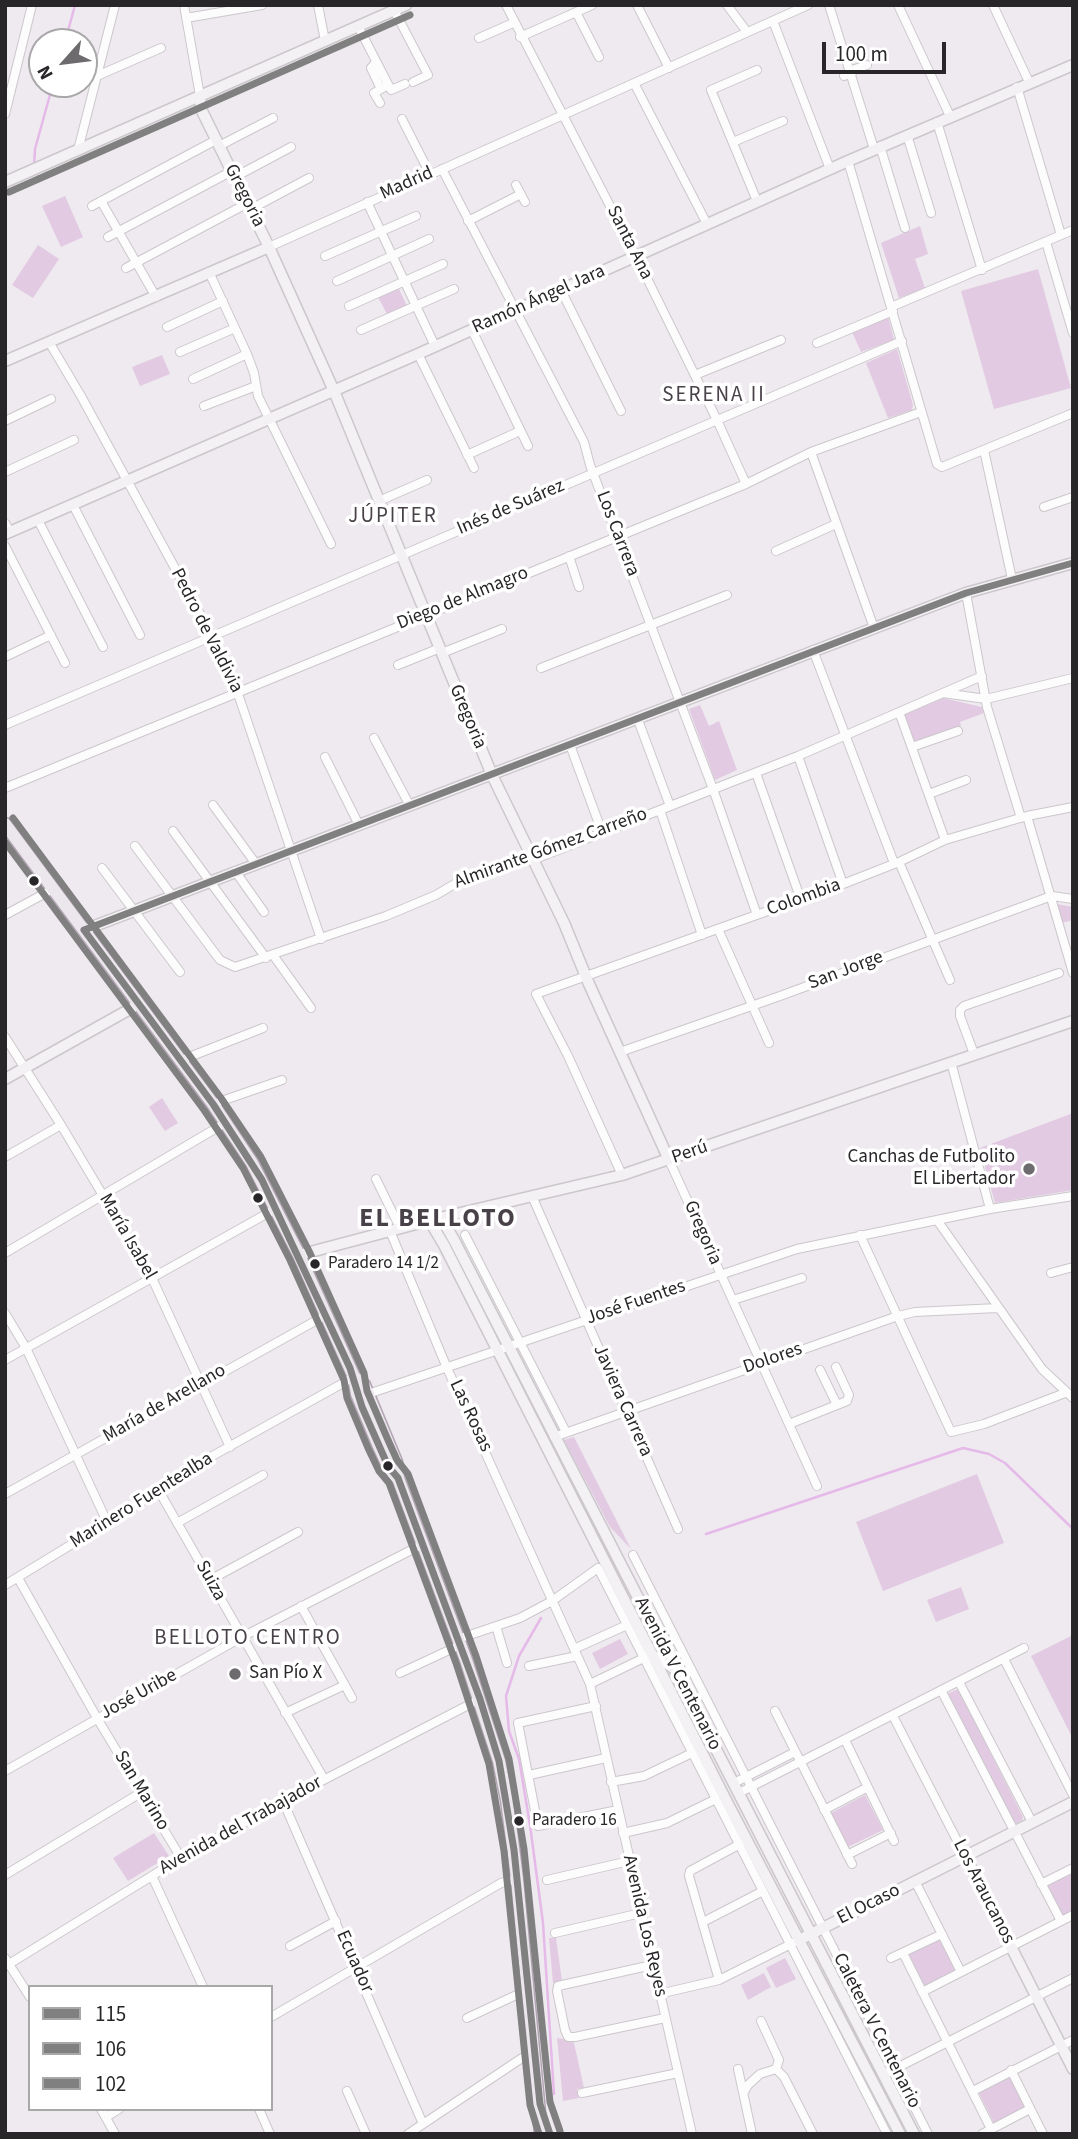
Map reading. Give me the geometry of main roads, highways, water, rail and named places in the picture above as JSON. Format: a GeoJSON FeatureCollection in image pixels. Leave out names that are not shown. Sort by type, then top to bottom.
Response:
{"type":"FeatureCollection","features":[{"type":"Feature","properties":{"kind":"main road"},"geometry":{"type":"LineString","coordinates":[[5,824],[213,1104],[252,1163],[326,1315],[388,1466],[398,1478]]}},
{"type":"Feature","properties":{"kind":"main road"},"geometry":{"type":"LineString","coordinates":[[355,1382],[364,1385],[396,1462],[398,1478],[480,1699],[499,1761],[517,1879],[541,2134]]}},
{"type":"Feature","properties":{"kind":"main road"},"geometry":{"type":"LineString","coordinates":[[540,2104],[550,2134]]}},
{"type":"Feature","properties":{"kind":"waterway"},"geometry":{"type":"LineString","coordinates":[[69,28],[75,5]]}},
{"type":"Feature","properties":{"kind":"waterway"},"geometry":{"type":"LineString","coordinates":[[34,166],[35,149],[49,98]]}},
{"type":"Feature","properties":{"kind":"waterway"},"geometry":{"type":"LineString","coordinates":[[34,182],[38,176]]}},
{"type":"Feature","properties":{"kind":"waterway"},"geometry":{"type":"LineString","coordinates":[[706,1534],[963,1448],[989,1454],[1005,1463],[1073,1529]]}},
{"type":"Feature","properties":{"kind":"waterway"},"geometry":{"type":"LineString","coordinates":[[541,1618],[519,1656],[506,1696],[509,1731],[519,1759],[530,1825],[543,1923],[554,2094]]}},
{"type":"Feature","properties":{"kind":"place","name":"Canchas de Futbolito El Libertador"},"geometry":{"type":"Point","coordinates":[1029,1169]}},
{"type":"Feature","properties":{"kind":"place","name":"Paradero 14 1/2"},"geometry":{"type":"Point","coordinates":[315,1264]}},
{"type":"Feature","properties":{"kind":"place","name":"San Pío X"},"geometry":{"type":"Point","coordinates":[235,1674]}},
{"type":"Feature","properties":{"kind":"place","name":"Paradero 16"},"geometry":{"type":"Point","coordinates":[519,1821]}},
{"type":"Feature","properties":{"kind":"district","name":"SERENA II"},"geometry":{"type":"Point","coordinates":[714,396]}},
{"type":"Feature","properties":{"kind":"district","name":"JÚPITER"},"geometry":{"type":"Point","coordinates":[393,517]}},
{"type":"Feature","properties":{"kind":"district","name":"EL BELLOTO"},"geometry":{"type":"Point","coordinates":[438,1220]}},
{"type":"Feature","properties":{"kind":"district","name":"BELLOTO CENTRO"},"geometry":{"type":"Point","coordinates":[248,1639]}}]}
